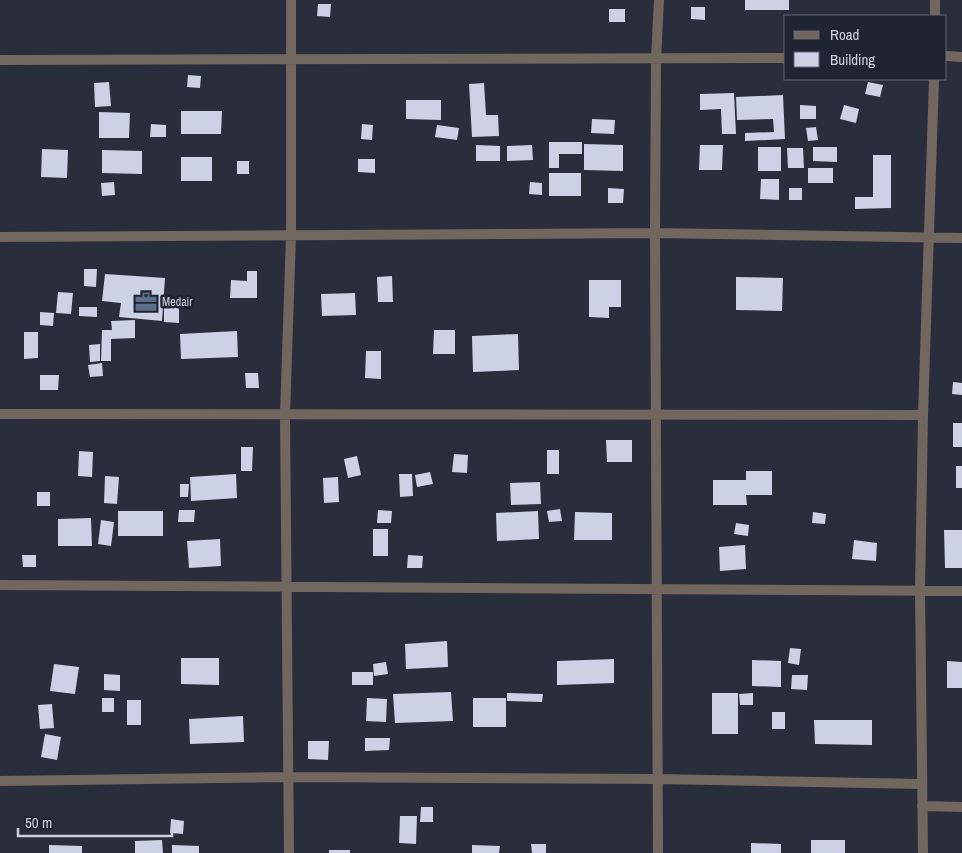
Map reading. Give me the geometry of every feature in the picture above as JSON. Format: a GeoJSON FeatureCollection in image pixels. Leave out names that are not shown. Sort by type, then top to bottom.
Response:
{"type":"FeatureCollection","features":[{"type":"Feature","properties":{"kind":"street"},"geometry":{"type":"LineString","coordinates":[[289,853],[285,415],[291,234],[291,0]]}},
{"type":"Feature","properties":{"kind":"street"},"geometry":{"type":"LineString","coordinates":[[658,853],[655,233],[656,59],[659,0]]}},
{"type":"Feature","properties":{"kind":"street"},"geometry":{"type":"LineString","coordinates":[[935,0],[935,15]]}},
{"type":"Feature","properties":{"kind":"street"},"geometry":{"type":"LineString","coordinates":[[947,56],[962,57]]}},
{"type":"Feature","properties":{"kind":"street"},"geometry":{"type":"LineString","coordinates":[[0,60],[784,58]]}},
{"type":"Feature","properties":{"kind":"street"},"geometry":{"type":"LineString","coordinates":[[923,853],[920,590],[923,415],[934,80]]}},
{"type":"Feature","properties":{"kind":"street"},"geometry":{"type":"LineString","coordinates":[[0,237],[655,233],[962,238]]}},
{"type":"Feature","properties":{"kind":"street"},"geometry":{"type":"LineString","coordinates":[[0,414],[923,415]]}},
{"type":"Feature","properties":{"kind":"street"},"geometry":{"type":"LineString","coordinates":[[0,585],[962,591]]}},
{"type":"Feature","properties":{"kind":"street"},"geometry":{"type":"LineString","coordinates":[[0,781],[288,777],[658,779],[922,784]]}},
{"type":"Feature","properties":{"kind":"street"},"geometry":{"type":"LineString","coordinates":[[922,806],[962,806]]}},
{"type":"Feature","properties":{"kind":"building"},"geometry":{"type":"Polygon","coordinates":[[[745,0],[789,0],[789,10],[745,10],[745,0]]]}},
{"type":"Feature","properties":{"kind":"building"},"geometry":{"type":"Polygon","coordinates":[[[318,4],[331,4],[330,17],[317,16],[318,4]]]}},
{"type":"Feature","properties":{"kind":"building"},"geometry":{"type":"Polygon","coordinates":[[[691,7],[705,7],[705,20],[691,19],[691,7]]]}},
{"type":"Feature","properties":{"kind":"building"},"geometry":{"type":"Polygon","coordinates":[[[609,9],[625,9],[625,22],[609,22],[609,9]]]}},
{"type":"Feature","properties":{"kind":"building"},"geometry":{"type":"Polygon","coordinates":[[[188,75],[201,76],[200,88],[187,87],[188,75]]]}},
{"type":"Feature","properties":{"kind":"building"},"geometry":{"type":"Polygon","coordinates":[[[109,82],[111,106],[95,107],[94,83],[109,82]]]}},
{"type":"Feature","properties":{"kind":"building"},"geometry":{"type":"Polygon","coordinates":[[[868,82],[883,85],[880,97],[865,94],[868,82]]]}},
{"type":"Feature","properties":{"kind":"building"},"geometry":{"type":"Polygon","coordinates":[[[484,83],[486,115],[498,115],[499,136],[472,137],[469,84],[484,83]]]}},
{"type":"Feature","properties":{"kind":"building"},"geometry":{"type":"Polygon","coordinates":[[[734,93],[736,134],[722,134],[721,109],[700,110],[700,94],[734,93]]]}},
{"type":"Feature","properties":{"kind":"building"},"geometry":{"type":"Polygon","coordinates":[[[783,95],[785,139],[745,141],[745,133],[774,132],[773,119],[737,120],[736,97],[783,95]]]}},
{"type":"Feature","properties":{"kind":"building"},"geometry":{"type":"Polygon","coordinates":[[[406,100],[441,100],[441,120],[406,119],[406,100]]]}},
{"type":"Feature","properties":{"kind":"building"},"geometry":{"type":"Polygon","coordinates":[[[800,105],[816,106],[816,119],[800,119],[800,105]]]}},
{"type":"Feature","properties":{"kind":"building"},"geometry":{"type":"Polygon","coordinates":[[[844,105],[859,109],[856,123],[840,119],[844,105]]]}},
{"type":"Feature","properties":{"kind":"building"},"geometry":{"type":"Polygon","coordinates":[[[181,111],[222,111],[221,134],[181,134],[181,111]]]}},
{"type":"Feature","properties":{"kind":"building"},"geometry":{"type":"Polygon","coordinates":[[[99,112],[130,113],[129,138],[99,138],[99,112]]]}},
{"type":"Feature","properties":{"kind":"building"},"geometry":{"type":"Polygon","coordinates":[[[592,119],[615,120],[614,134],[591,133],[592,119]]]}},
{"type":"Feature","properties":{"kind":"building"},"geometry":{"type":"Polygon","coordinates":[[[151,124],[166,125],[166,137],[150,137],[151,124]]]}},
{"type":"Feature","properties":{"kind":"building"},"geometry":{"type":"Polygon","coordinates":[[[362,124],[373,125],[372,140],[361,139],[362,124]]]}},
{"type":"Feature","properties":{"kind":"building"},"geometry":{"type":"Polygon","coordinates":[[[437,125],[459,128],[457,140],[435,137],[437,125]]]}},
{"type":"Feature","properties":{"kind":"building"},"geometry":{"type":"Polygon","coordinates":[[[816,127],[818,140],[808,141],[806,128],[816,127]]]}},
{"type":"Feature","properties":{"kind":"building"},"geometry":{"type":"Polygon","coordinates":[[[549,142],[582,142],[582,154],[559,154],[559,168],[549,168],[549,142]]]}},
{"type":"Feature","properties":{"kind":"building"},"geometry":{"type":"Polygon","coordinates":[[[584,144],[623,145],[623,171],[584,170],[584,144]]]}},
{"type":"Feature","properties":{"kind":"building"},"geometry":{"type":"Polygon","coordinates":[[[476,145],[500,146],[500,161],[476,161],[476,145]]]}},
{"type":"Feature","properties":{"kind":"building"},"geometry":{"type":"Polygon","coordinates":[[[532,145],[533,160],[507,161],[507,146],[532,145]]]}},
{"type":"Feature","properties":{"kind":"building"},"geometry":{"type":"Polygon","coordinates":[[[700,145],[723,145],[722,170],[699,170],[700,145]]]}},
{"type":"Feature","properties":{"kind":"building"},"geometry":{"type":"Polygon","coordinates":[[[758,147],[781,147],[781,171],[758,171],[758,147]]]}},
{"type":"Feature","properties":{"kind":"building"},"geometry":{"type":"Polygon","coordinates":[[[813,147],[837,147],[837,162],[813,161],[813,147]]]}},
{"type":"Feature","properties":{"kind":"building"},"geometry":{"type":"Polygon","coordinates":[[[787,148],[803,148],[804,168],[788,168],[787,148]]]}},
{"type":"Feature","properties":{"kind":"building"},"geometry":{"type":"Polygon","coordinates":[[[42,149],[68,150],[67,178],[41,177],[42,149]]]}},
{"type":"Feature","properties":{"kind":"building"},"geometry":{"type":"Polygon","coordinates":[[[102,150],[142,151],[142,174],[102,173],[102,150]]]}},
{"type":"Feature","properties":{"kind":"building"},"geometry":{"type":"Polygon","coordinates":[[[873,155],[891,155],[891,208],[855,209],[855,197],[873,197],[873,155]]]}},
{"type":"Feature","properties":{"kind":"building"},"geometry":{"type":"Polygon","coordinates":[[[181,157],[212,157],[212,181],[181,181],[181,157]]]}},
{"type":"Feature","properties":{"kind":"building"},"geometry":{"type":"Polygon","coordinates":[[[358,159],[375,159],[375,173],[358,172],[358,159]]]}},
{"type":"Feature","properties":{"kind":"building"},"geometry":{"type":"Polygon","coordinates":[[[237,161],[249,161],[249,174],[237,174],[237,161]]]}},
{"type":"Feature","properties":{"kind":"building"},"geometry":{"type":"Polygon","coordinates":[[[808,168],[833,168],[833,183],[808,183],[808,168]]]}},
{"type":"Feature","properties":{"kind":"building"},"geometry":{"type":"Polygon","coordinates":[[[549,173],[581,173],[581,196],[549,196],[549,173]]]}},
{"type":"Feature","properties":{"kind":"building"},"geometry":{"type":"Polygon","coordinates":[[[761,179],[779,179],[779,200],[760,199],[761,179]]]}},
{"type":"Feature","properties":{"kind":"building"},"geometry":{"type":"Polygon","coordinates":[[[114,182],[115,195],[102,196],[101,183],[114,182]]]}},
{"type":"Feature","properties":{"kind":"building"},"geometry":{"type":"Polygon","coordinates":[[[530,182],[542,183],[542,195],[529,194],[530,182]]]}},
{"type":"Feature","properties":{"kind":"building"},"geometry":{"type":"Polygon","coordinates":[[[608,188],[624,189],[623,203],[608,203],[608,188]]]}},
{"type":"Feature","properties":{"kind":"building"},"geometry":{"type":"Polygon","coordinates":[[[789,188],[802,188],[802,200],[789,200],[789,188]]]}},
{"type":"Feature","properties":{"kind":"building"},"geometry":{"type":"Polygon","coordinates":[[[84,269],[97,269],[96,287],[84,286],[84,269]]]}},
{"type":"Feature","properties":{"kind":"building"},"geometry":{"type":"Polygon","coordinates":[[[247,271],[257,271],[257,298],[230,298],[231,280],[247,281],[247,271]]]}},
{"type":"Feature","properties":{"kind":"building"},"geometry":{"type":"Polygon","coordinates":[[[105,274],[165,278],[162,321],[119,317],[121,303],[102,301],[105,274]]]}},
{"type":"Feature","properties":{"kind":"building"},"geometry":{"type":"Polygon","coordinates":[[[392,276],[393,302],[378,302],[377,277],[392,276]]]}},
{"type":"Feature","properties":{"kind":"building"},"geometry":{"type":"Polygon","coordinates":[[[736,277],[783,278],[782,311],[736,310],[736,277]]]}},
{"type":"Feature","properties":{"kind":"building"},"geometry":{"type":"Polygon","coordinates":[[[589,280],[621,280],[621,307],[609,307],[609,318],[589,317],[589,280]]]}},
{"type":"Feature","properties":{"kind":"building"},"geometry":{"type":"Polygon","coordinates":[[[58,292],[73,293],[71,314],[56,313],[58,292]]]}},
{"type":"Feature","properties":{"kind":"building"},"geometry":{"type":"Polygon","coordinates":[[[355,293],[356,315],[322,316],[321,294],[355,293]]]}},
{"type":"Feature","properties":{"kind":"building"},"geometry":{"type":"Polygon","coordinates":[[[164,304],[179,305],[179,323],[164,322],[164,304]]]}},
{"type":"Feature","properties":{"kind":"building"},"geometry":{"type":"Polygon","coordinates":[[[79,307],[97,307],[97,317],[79,316],[79,307]]]}},
{"type":"Feature","properties":{"kind":"building"},"geometry":{"type":"Polygon","coordinates":[[[40,312],[54,313],[53,326],[40,325],[40,312]]]}},
{"type":"Feature","properties":{"kind":"building"},"geometry":{"type":"Polygon","coordinates":[[[135,320],[135,338],[111,339],[111,361],[101,361],[102,330],[112,330],[111,321],[135,320]]]}},
{"type":"Feature","properties":{"kind":"building"},"geometry":{"type":"Polygon","coordinates":[[[434,330],[455,330],[455,354],[433,354],[434,330]]]}},
{"type":"Feature","properties":{"kind":"building"},"geometry":{"type":"Polygon","coordinates":[[[237,331],[238,357],[181,359],[180,334],[237,331]]]}},
{"type":"Feature","properties":{"kind":"building"},"geometry":{"type":"Polygon","coordinates":[[[24,332],[38,332],[38,358],[24,359],[24,332]]]}},
{"type":"Feature","properties":{"kind":"building"},"geometry":{"type":"Polygon","coordinates":[[[518,334],[519,370],[473,372],[472,336],[518,334]]]}},
{"type":"Feature","properties":{"kind":"building"},"geometry":{"type":"Polygon","coordinates":[[[100,344],[100,361],[90,362],[89,345],[100,344]]]}},
{"type":"Feature","properties":{"kind":"building"},"geometry":{"type":"Polygon","coordinates":[[[366,351],[381,351],[381,379],[365,378],[366,351]]]}},
{"type":"Feature","properties":{"kind":"building"},"geometry":{"type":"Polygon","coordinates":[[[102,363],[103,376],[90,377],[88,365],[102,363]]]}},
{"type":"Feature","properties":{"kind":"building"},"geometry":{"type":"Polygon","coordinates":[[[245,373],[258,373],[259,388],[246,388],[245,373]]]}},
{"type":"Feature","properties":{"kind":"building"},"geometry":{"type":"Polygon","coordinates":[[[40,375],[59,375],[58,390],[40,390],[40,375]]]}},
{"type":"Feature","properties":{"kind":"building"},"geometry":{"type":"Polygon","coordinates":[[[953,382],[962,383],[962,395],[952,394],[953,382]]]}},
{"type":"Feature","properties":{"kind":"building"},"geometry":{"type":"Polygon","coordinates":[[[953,423],[962,423],[962,447],[953,447],[953,423]]]}},
{"type":"Feature","properties":{"kind":"building"},"geometry":{"type":"Polygon","coordinates":[[[606,440],[632,440],[632,462],[607,462],[606,440]]]}},
{"type":"Feature","properties":{"kind":"building"},"geometry":{"type":"Polygon","coordinates":[[[241,447],[253,447],[252,471],[241,471],[241,447]]]}},
{"type":"Feature","properties":{"kind":"building"},"geometry":{"type":"Polygon","coordinates":[[[547,450],[559,450],[559,474],[547,474],[547,450]]]}},
{"type":"Feature","properties":{"kind":"building"},"geometry":{"type":"Polygon","coordinates":[[[79,451],[93,452],[92,477],[78,476],[79,451]]]}},
{"type":"Feature","properties":{"kind":"building"},"geometry":{"type":"Polygon","coordinates":[[[454,454],[468,455],[467,473],[452,472],[454,454]]]}},
{"type":"Feature","properties":{"kind":"building"},"geometry":{"type":"Polygon","coordinates":[[[357,456],[361,475],[348,478],[344,459],[357,456]]]}},
{"type":"Feature","properties":{"kind":"building"},"geometry":{"type":"Polygon","coordinates":[[[956,466],[962,466],[962,488],[956,488],[956,466]]]}},
{"type":"Feature","properties":{"kind":"building"},"geometry":{"type":"Polygon","coordinates":[[[746,471],[772,471],[772,495],[746,495],[747,505],[713,505],[713,480],[746,480],[746,471]]]}},
{"type":"Feature","properties":{"kind":"building"},"geometry":{"type":"Polygon","coordinates":[[[430,472],[433,484],[417,487],[415,475],[430,472]]]}},
{"type":"Feature","properties":{"kind":"building"},"geometry":{"type":"Polygon","coordinates":[[[236,474],[237,498],[191,501],[190,477],[236,474]]]}},
{"type":"Feature","properties":{"kind":"building"},"geometry":{"type":"Polygon","coordinates":[[[399,474],[412,474],[413,496],[400,497],[399,474]]]}},
{"type":"Feature","properties":{"kind":"building"},"geometry":{"type":"Polygon","coordinates":[[[105,476],[119,477],[117,504],[104,503],[105,476]]]}},
{"type":"Feature","properties":{"kind":"building"},"geometry":{"type":"Polygon","coordinates":[[[338,477],[339,502],[324,503],[323,478],[338,477]]]}},
{"type":"Feature","properties":{"kind":"building"},"geometry":{"type":"Polygon","coordinates":[[[540,482],[541,504],[511,505],[510,483],[540,482]]]}},
{"type":"Feature","properties":{"kind":"building"},"geometry":{"type":"Polygon","coordinates":[[[180,484],[189,484],[188,497],[180,497],[180,484]]]}},
{"type":"Feature","properties":{"kind":"building"},"geometry":{"type":"Polygon","coordinates":[[[37,492],[50,492],[50,506],[37,506],[37,492]]]}},
{"type":"Feature","properties":{"kind":"building"},"geometry":{"type":"Polygon","coordinates":[[[560,509],[562,521],[549,522],[547,511],[560,509]]]}},
{"type":"Feature","properties":{"kind":"building"},"geometry":{"type":"Polygon","coordinates":[[[179,510],[195,510],[194,522],[178,522],[179,510]]]}},
{"type":"Feature","properties":{"kind":"building"},"geometry":{"type":"Polygon","coordinates":[[[378,510],[392,511],[391,523],[377,523],[378,510]]]}},
{"type":"Feature","properties":{"kind":"building"},"geometry":{"type":"Polygon","coordinates":[[[118,511],[163,511],[163,536],[118,536],[118,511]]]}},
{"type":"Feature","properties":{"kind":"building"},"geometry":{"type":"Polygon","coordinates":[[[538,511],[539,539],[497,541],[496,513],[538,511]]]}},
{"type":"Feature","properties":{"kind":"building"},"geometry":{"type":"Polygon","coordinates":[[[575,512],[612,513],[612,540],[574,540],[575,512]]]}},
{"type":"Feature","properties":{"kind":"building"},"geometry":{"type":"Polygon","coordinates":[[[813,512],[826,514],[825,524],[812,523],[813,512]]]}},
{"type":"Feature","properties":{"kind":"building"},"geometry":{"type":"Polygon","coordinates":[[[91,518],[92,546],[58,546],[58,519],[91,518]]]}},
{"type":"Feature","properties":{"kind":"building"},"geometry":{"type":"Polygon","coordinates":[[[101,520],[114,522],[111,546],[98,544],[101,520]]]}},
{"type":"Feature","properties":{"kind":"building"},"geometry":{"type":"Polygon","coordinates":[[[736,523],[749,525],[748,536],[734,534],[736,523]]]}},
{"type":"Feature","properties":{"kind":"building"},"geometry":{"type":"Polygon","coordinates":[[[373,529],[388,529],[388,556],[373,556],[373,529]]]}},
{"type":"Feature","properties":{"kind":"building"},"geometry":{"type":"Polygon","coordinates":[[[944,530],[962,530],[962,568],[945,568],[944,530]]]}},
{"type":"Feature","properties":{"kind":"building"},"geometry":{"type":"Polygon","coordinates":[[[220,539],[221,566],[189,568],[187,541],[220,539]]]}},
{"type":"Feature","properties":{"kind":"building"},"geometry":{"type":"Polygon","coordinates":[[[854,540],[877,543],[876,561],[852,559],[854,540]]]}},
{"type":"Feature","properties":{"kind":"building"},"geometry":{"type":"Polygon","coordinates":[[[745,545],[746,569],[720,571],[719,547],[745,545]]]}},
{"type":"Feature","properties":{"kind":"building"},"geometry":{"type":"Polygon","coordinates":[[[22,555],[36,555],[36,567],[23,567],[22,555]]]}},
{"type":"Feature","properties":{"kind":"building"},"geometry":{"type":"Polygon","coordinates":[[[408,555],[423,556],[422,568],[407,568],[408,555]]]}},
{"type":"Feature","properties":{"kind":"building"},"geometry":{"type":"Polygon","coordinates":[[[447,641],[448,667],[406,669],[405,644],[447,641]]]}},
{"type":"Feature","properties":{"kind":"building"},"geometry":{"type":"Polygon","coordinates":[[[790,648],[801,649],[799,665],[788,663],[790,648]]]}},
{"type":"Feature","properties":{"kind":"building"},"geometry":{"type":"Polygon","coordinates":[[[181,658],[219,658],[219,685],[181,684],[181,658]]]}},
{"type":"Feature","properties":{"kind":"building"},"geometry":{"type":"Polygon","coordinates":[[[614,659],[614,683],[557,685],[557,661],[614,659]]]}},
{"type":"Feature","properties":{"kind":"building"},"geometry":{"type":"Polygon","coordinates":[[[752,660],[781,661],[781,687],[752,686],[752,660]]]}},
{"type":"Feature","properties":{"kind":"building"},"geometry":{"type":"Polygon","coordinates":[[[947,661],[962,662],[962,688],[947,688],[947,661]]]}},
{"type":"Feature","properties":{"kind":"building"},"geometry":{"type":"Polygon","coordinates":[[[386,662],[388,674],[374,676],[373,664],[386,662]]]}},
{"type":"Feature","properties":{"kind":"building"},"geometry":{"type":"Polygon","coordinates":[[[54,664],[79,667],[75,694],[50,691],[54,664]]]}},
{"type":"Feature","properties":{"kind":"building"},"geometry":{"type":"Polygon","coordinates":[[[352,672],[373,672],[373,685],[352,685],[352,672]]]}},
{"type":"Feature","properties":{"kind":"building"},"geometry":{"type":"Polygon","coordinates":[[[104,674],[120,675],[120,691],[104,690],[104,674]]]}},
{"type":"Feature","properties":{"kind":"building"},"geometry":{"type":"Polygon","coordinates":[[[792,675],[808,675],[807,690],[791,689],[792,675]]]}},
{"type":"Feature","properties":{"kind":"building"},"geometry":{"type":"Polygon","coordinates":[[[451,692],[453,721],[395,723],[393,694],[451,692]]]}},
{"type":"Feature","properties":{"kind":"building"},"geometry":{"type":"Polygon","coordinates":[[[507,693],[543,694],[542,702],[507,701],[507,693]]]}},
{"type":"Feature","properties":{"kind":"building"},"geometry":{"type":"Polygon","coordinates":[[[712,693],[738,693],[738,734],[712,734],[712,693]]]}},
{"type":"Feature","properties":{"kind":"building"},"geometry":{"type":"Polygon","coordinates":[[[753,693],[753,705],[740,705],[739,694],[753,693]]]}},
{"type":"Feature","properties":{"kind":"building"},"geometry":{"type":"Polygon","coordinates":[[[102,698],[114,698],[114,712],[102,712],[102,698]]]}},
{"type":"Feature","properties":{"kind":"building"},"geometry":{"type":"Polygon","coordinates":[[[367,698],[387,699],[386,722],[366,721],[367,698]]]}},
{"type":"Feature","properties":{"kind":"building"},"geometry":{"type":"Polygon","coordinates":[[[473,698],[506,698],[506,727],[473,727],[473,698]]]}},
{"type":"Feature","properties":{"kind":"building"},"geometry":{"type":"Polygon","coordinates":[[[127,700],[141,700],[141,725],[127,725],[127,700]]]}},
{"type":"Feature","properties":{"kind":"building"},"geometry":{"type":"Polygon","coordinates":[[[52,704],[54,728],[40,729],[38,705],[52,704]]]}},
{"type":"Feature","properties":{"kind":"building"},"geometry":{"type":"Polygon","coordinates":[[[772,712],[785,712],[785,729],[772,729],[772,712]]]}},
{"type":"Feature","properties":{"kind":"building"},"geometry":{"type":"Polygon","coordinates":[[[243,716],[244,742],[190,744],[189,719],[243,716]]]}},
{"type":"Feature","properties":{"kind":"building"},"geometry":{"type":"Polygon","coordinates":[[[814,720],[872,720],[872,745],[815,744],[814,720]]]}},
{"type":"Feature","properties":{"kind":"building"},"geometry":{"type":"Polygon","coordinates":[[[45,734],[61,737],[57,760],[41,757],[45,734]]]}},
{"type":"Feature","properties":{"kind":"building"},"geometry":{"type":"Polygon","coordinates":[[[365,738],[390,738],[389,750],[365,751],[365,738]]]}},
{"type":"Feature","properties":{"kind":"building"},"geometry":{"type":"Polygon","coordinates":[[[308,741],[329,741],[328,760],[308,759],[308,741]]]}},
{"type":"Feature","properties":{"kind":"building"},"geometry":{"type":"Polygon","coordinates":[[[421,807],[433,807],[433,822],[420,822],[421,807]]]}},
{"type":"Feature","properties":{"kind":"building"},"geometry":{"type":"Polygon","coordinates":[[[400,816],[417,816],[416,844],[399,843],[400,816]]]}},
{"type":"Feature","properties":{"kind":"building"},"geometry":{"type":"Polygon","coordinates":[[[171,819],[184,821],[183,834],[170,833],[171,819]]]}},
{"type":"Feature","properties":{"kind":"building"},"geometry":{"type":"Polygon","coordinates":[[[162,840],[163,853],[135,853],[135,841],[162,840]]]}},
{"type":"Feature","properties":{"kind":"building"},"geometry":{"type":"Polygon","coordinates":[[[811,840],[845,840],[845,853],[811,853],[811,840]]]}},
{"type":"Feature","properties":{"kind":"building"},"geometry":{"type":"Polygon","coordinates":[[[751,843],[781,844],[781,853],[751,853],[751,843]]]}},
{"type":"Feature","properties":{"kind":"building"},"geometry":{"type":"Polygon","coordinates":[[[531,844],[546,844],[546,853],[532,853],[531,844]]]}},
{"type":"Feature","properties":{"kind":"building"},"geometry":{"type":"Polygon","coordinates":[[[49,845],[82,846],[82,853],[49,853],[49,845]]]}},
{"type":"Feature","properties":{"kind":"building"},"geometry":{"type":"Polygon","coordinates":[[[172,845],[199,846],[199,853],[172,853],[172,845]]]}},
{"type":"Feature","properties":{"kind":"building"},"geometry":{"type":"Polygon","coordinates":[[[472,845],[500,846],[499,853],[472,853],[472,845]]]}},
{"type":"Feature","properties":{"kind":"building"},"geometry":{"type":"Polygon","coordinates":[[[329,850],[350,850],[350,853],[329,853],[329,850]]]}},
{"type":"Feature","properties":{"kind":"place","name":"Medair"},"geometry":{"type":"Point","coordinates":[146,302]}}]}
